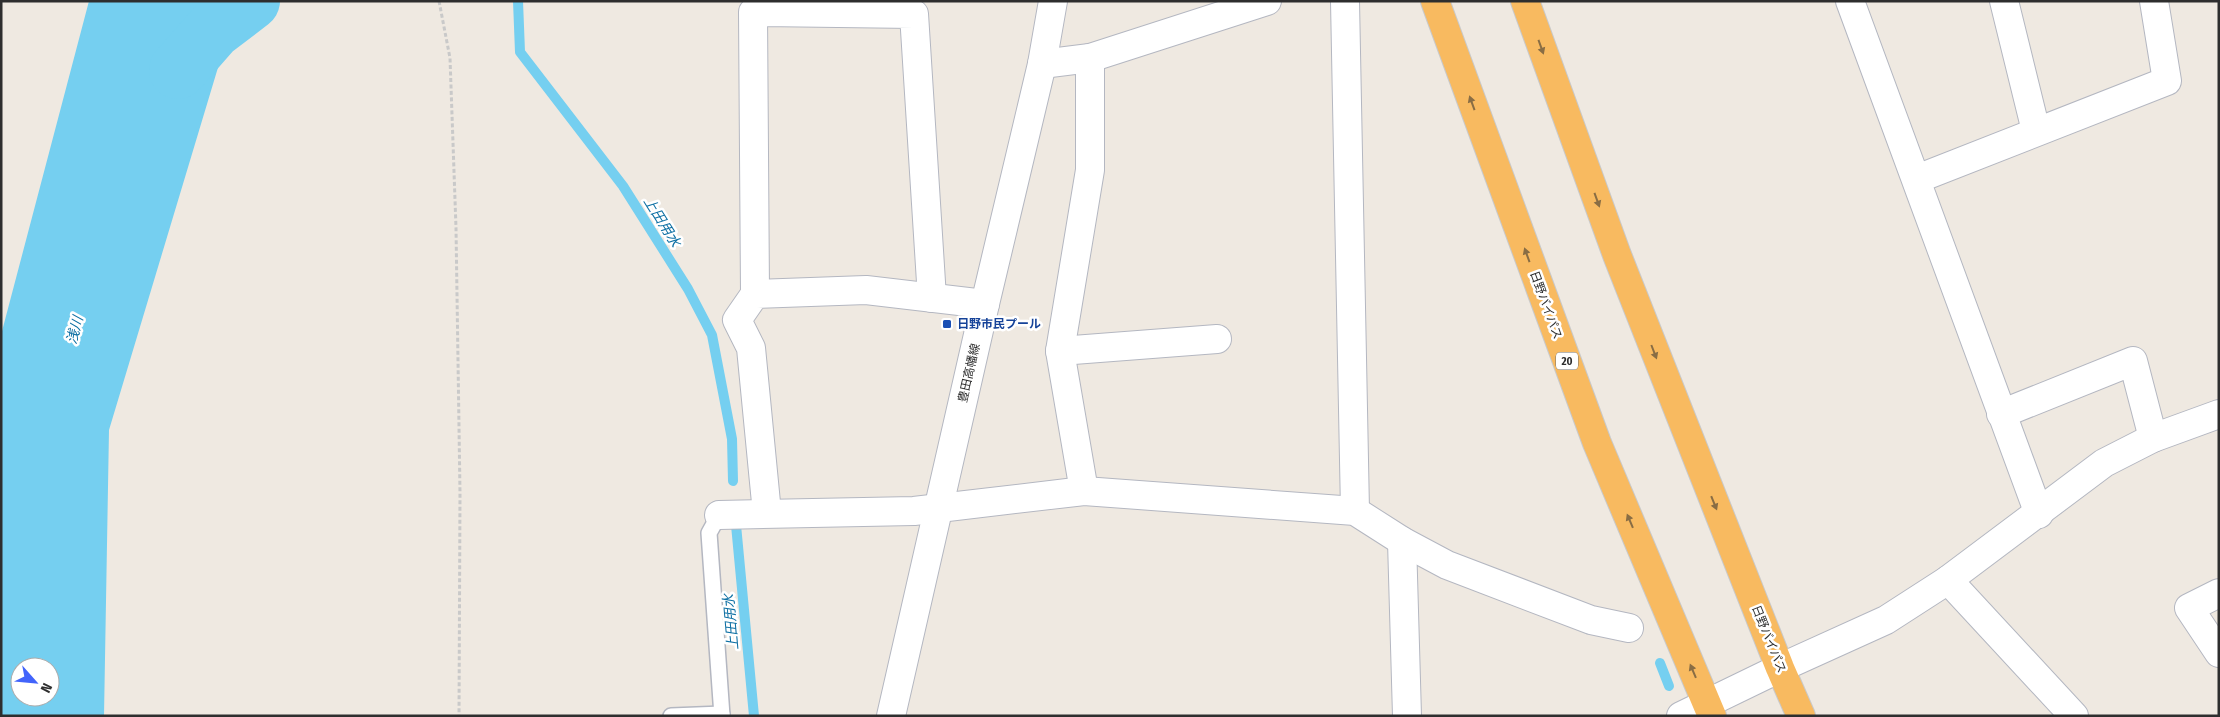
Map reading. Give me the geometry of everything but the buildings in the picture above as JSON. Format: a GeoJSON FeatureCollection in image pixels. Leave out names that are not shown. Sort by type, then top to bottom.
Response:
{"type":"FeatureCollection","features":[{"type":"Feature","properties":{"kind":"highway","name":"日野バイパス"},"geometry":{"type":"LineString","coordinates":[[1435,1],[1598,444],[1709,710]]}},
{"type":"Feature","properties":{"kind":"highway","name":"日野バイパス"},"geometry":{"type":"LineString","coordinates":[[1525,1],[1617,256],[1780,668],[1801,716]]}},
{"type":"Feature","properties":{"kind":"street","name":"豊田高幡線"},"geometry":{"type":"LineString","coordinates":[[891,716],[1042,64],[1053,1]]}},
{"type":"Feature","properties":{"kind":"street"},"geometry":{"type":"LineString","coordinates":[[1042,64],[1090,58],[1267,1]]}},
{"type":"Feature","properties":{"kind":"street"},"geometry":{"type":"LineString","coordinates":[[1346,1],[1355,511]]}},
{"type":"Feature","properties":{"kind":"street"},"geometry":{"type":"LineString","coordinates":[[1850,1],[1917,179],[2038,514]]}},
{"type":"Feature","properties":{"kind":"street"},"geometry":{"type":"LineString","coordinates":[[2004,1],[2036,131]]}},
{"type":"Feature","properties":{"kind":"street"},"geometry":{"type":"LineString","coordinates":[[1917,179],[2168,81],[2154,1]]}},
{"type":"Feature","properties":{"kind":"street"},"geometry":{"type":"LineString","coordinates":[[767,513],[751,348],[737,320],[755,294],[753,12],[914,14],[932,298]]}},
{"type":"Feature","properties":{"kind":"street"},"geometry":{"type":"LineString","coordinates":[[1084,491],[1060,351],[1090,170],[1090,58]]}},
{"type":"Feature","properties":{"kind":"street"},"geometry":{"type":"LineString","coordinates":[[755,294],[866,290],[985,304]]}},
{"type":"Feature","properties":{"kind":"street"},"geometry":{"type":"LineString","coordinates":[[1060,351],[1217,339]]}},
{"type":"Feature","properties":{"kind":"street"},"geometry":{"type":"LineString","coordinates":[[2001,414],[2133,361],[2154,438]]}},
{"type":"Feature","properties":{"kind":"street"},"geometry":{"type":"LineString","coordinates":[[1681,716],[1709,710],[1780,668],[1886,620],[1948,580],[2104,463],[2154,438],[2219,414]]}},
{"type":"Feature","properties":{"kind":"street"},"geometry":{"type":"LineString","coordinates":[[719,515],[914,511],[1084,491],[1355,511],[1402,541],[1465,572],[1591,620],[1629,628]]}},
{"type":"Feature","properties":{"kind":"street"},"geometry":{"type":"LineString","coordinates":[[1402,541],[1407,716]]}},
{"type":"Feature","properties":{"kind":"street"},"geometry":{"type":"LineString","coordinates":[[1948,580],[2074,716]]}},
{"type":"Feature","properties":{"kind":"street"},"geometry":{"type":"LineString","coordinates":[[2219,593],[2189,608],[2219,653]]}},
{"type":"Feature","properties":{"kind":"lane"},"geometry":{"type":"LineString","coordinates":[[671,716],[722,715],[709,534],[719,515]]}},
{"type":"Feature","properties":{"kind":"path"},"geometry":{"type":"LineString","coordinates":[[439,1],[450,58],[456,228],[460,493],[459,716]]}},
{"type":"Feature","properties":{"kind":"water","name":"浅川"},"geometry":{"type":"Polygon","coordinates":[[[89,1],[238,1],[109,430],[104,716],[1,716],[1,335],[89,1]]]}},
{"type":"Feature","properties":{"kind":"waterway"},"geometry":{"type":"LineString","coordinates":[[178,70],[213,30],[251,1]]}},
{"type":"Feature","properties":{"kind":"waterway","name":"上田用水"},"geometry":{"type":"LineString","coordinates":[[518,1],[520,52],[623,186],[688,289],[712,335],[732,439],[733,481]]}},
{"type":"Feature","properties":{"kind":"waterway","name":"上田用水"},"geometry":{"type":"LineString","coordinates":[[736,525],[754,716]]}},
{"type":"Feature","properties":{"kind":"waterway"},"geometry":{"type":"LineString","coordinates":[[1660,663],[1669,686]]}},
{"type":"Feature","properties":{"kind":"place","name":"日野市民プール"},"geometry":{"type":"Point","coordinates":[947,324]}}]}
